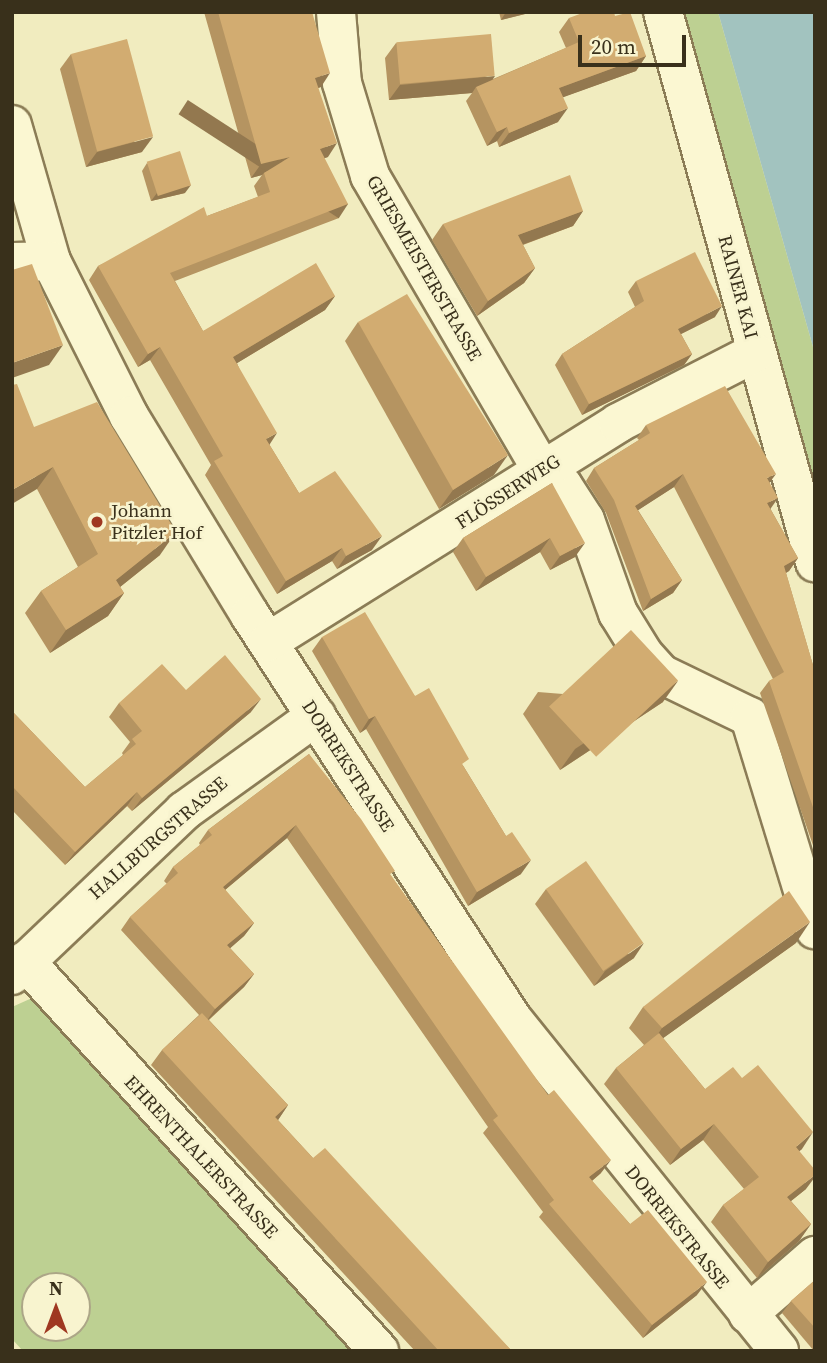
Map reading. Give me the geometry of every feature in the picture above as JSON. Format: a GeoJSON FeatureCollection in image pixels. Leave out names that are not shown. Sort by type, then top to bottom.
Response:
{"type":"FeatureCollection","features":[{"type":"Feature","properties":{"kind":"street","name":"GRIESMEISTERSTRASSE"},"geometry":{"type":"LineString","coordinates":[[336,12],[342,83],[370,176],[541,469],[563,486],[585,520],[618,613],[644,655],[661,674],[750,717],[815,929]]}},
{"type":"Feature","properties":{"kind":"street","name":"RAINER KAI"},"geometry":{"type":"LineString","coordinates":[[663,12],[755,353],[815,562]]}},
{"type":"Feature","properties":{"kind":"street","name":"DORREKSTRASSE"},"geometry":{"type":"LineString","coordinates":[[12,125],[51,261],[129,416],[268,642],[514,1021],[779,1351]]}},
{"type":"Feature","properties":{"kind":"street"},"geometry":{"type":"LineString","coordinates":[[12,262],[51,261]]}},
{"type":"Feature","properties":{"kind":"street","name":"FLÖSSERWEG"},"geometry":{"type":"LineString","coordinates":[[268,642],[541,469],[755,353]]}},
{"type":"Feature","properties":{"kind":"street","name":"HALLBURGSTRASSE"},"geometry":{"type":"LineString","coordinates":[[19,968],[184,811],[316,716]]}},
{"type":"Feature","properties":{"kind":"street","name":"EHRENTHALERSTRASSE"},"geometry":{"type":"LineString","coordinates":[[19,968],[379,1351]]}},
{"type":"Feature","properties":{"kind":"street"},"geometry":{"type":"LineString","coordinates":[[748,1314],[815,1256]]}},
{"type":"Feature","properties":{"kind":"green space"},"geometry":{"type":"Polygon","coordinates":[[[675,12],[718,12],[815,354],[815,506],[675,12]]]}},
{"type":"Feature","properties":{"kind":"green space"},"geometry":{"type":"Polygon","coordinates":[[[32,998],[48,1006],[362,1351],[23,1351],[12,1339],[12,1007],[32,998]]]}},
{"type":"Feature","properties":{"kind":"water"},"geometry":{"type":"Polygon","coordinates":[[[718,12],[815,12],[815,354],[718,12]]]}},
{"type":"Feature","properties":{"kind":"building"},"geometry":{"type":"Polygon","coordinates":[[[218,12],[312,12],[330,73],[315,78],[337,143],[320,149],[348,204],[170,273],[203,331],[316,263],[335,296],[233,357],[277,433],[266,439],[299,493],[335,471],[382,536],[346,556],[342,548],[286,581],[214,461],[223,456],[160,347],[148,354],[98,266],[204,207],[207,216],[270,192],[264,173],[290,157],[261,164],[218,12]]]}},
{"type":"Feature","properties":{"kind":"building"},"geometry":{"type":"Polygon","coordinates":[[[585,12],[614,12],[615,16],[630,12],[646,56],[559,88],[568,108],[509,133],[507,127],[497,132],[476,87],[579,42],[569,18],[585,12]]]}},
{"type":"Feature","properties":{"kind":"building"},"geometry":{"type":"Polygon","coordinates":[[[491,34],[495,76],[400,84],[396,42],[491,34]]]}},
{"type":"Feature","properties":{"kind":"building"},"geometry":{"type":"Polygon","coordinates":[[[127,39],[153,137],[97,152],[71,54],[127,39]]]}},
{"type":"Feature","properties":{"kind":"building"},"geometry":{"type":"Polygon","coordinates":[[[180,151],[191,185],[158,196],[147,162],[180,151]]]}},
{"type":"Feature","properties":{"kind":"building"},"geometry":{"type":"Polygon","coordinates":[[[570,175],[583,211],[518,235],[535,268],[488,301],[443,224],[570,175]]]}},
{"type":"Feature","properties":{"kind":"building"},"geometry":{"type":"Polygon","coordinates":[[[695,252],[722,306],[678,329],[692,354],[589,404],[562,354],[644,301],[636,281],[695,252]]]}},
{"type":"Feature","properties":{"kind":"building"},"geometry":{"type":"Polygon","coordinates":[[[32,264],[63,345],[12,363],[12,270],[32,264]]]}},
{"type":"Feature","properties":{"kind":"building"},"geometry":{"type":"Polygon","coordinates":[[[407,294],[508,455],[453,490],[358,322],[407,294]]]}},
{"type":"Feature","properties":{"kind":"building"},"geometry":{"type":"Polygon","coordinates":[[[17,384],[34,427],[97,402],[176,532],[116,580],[124,593],[66,630],[41,591],[98,554],[53,467],[12,490],[12,385],[17,384]]]}},
{"type":"Feature","properties":{"kind":"building"},"geometry":{"type":"Polygon","coordinates":[[[725,386],[776,474],[767,478],[778,498],[767,503],[798,558],[784,566],[815,672],[815,813],[769,681],[784,672],[683,474],[635,506],[682,580],[651,599],[614,500],[594,468],[650,433],[646,425],[725,386]]]}},
{"type":"Feature","properties":{"kind":"building"},"geometry":{"type":"Polygon","coordinates":[[[552,483],[585,543],[560,556],[550,538],[486,577],[463,538],[552,483]]]}},
{"type":"Feature","properties":{"kind":"building"},"geometry":{"type":"Polygon","coordinates":[[[365,612],[415,696],[429,688],[469,759],[462,764],[506,836],[512,832],[531,860],[477,892],[375,716],[369,719],[322,637],[365,612]]]}},
{"type":"Feature","properties":{"kind":"building"},"geometry":{"type":"Polygon","coordinates":[[[631,630],[678,680],[596,757],[549,706],[631,630]]]}},
{"type":"Feature","properties":{"kind":"building"},"geometry":{"type":"Polygon","coordinates":[[[225,655],[261,699],[142,798],[137,792],[75,852],[12,786],[12,711],[85,787],[136,744],[132,739],[142,731],[119,703],[162,664],[186,690],[225,655]]]}},
{"type":"Feature","properties":{"kind":"building"},"geometry":{"type":"Polygon","coordinates":[[[309,754],[361,819],[395,871],[390,874],[548,1095],[554,1090],[611,1160],[589,1177],[630,1224],[648,1210],[707,1282],[652,1325],[549,1204],[554,1200],[493,1120],[498,1116],[296,825],[223,887],[254,923],[227,945],[254,974],[215,1009],[130,917],[178,873],[173,867],[212,835],[208,830],[309,754]]]}},
{"type":"Feature","properties":{"kind":"building"},"geometry":{"type":"Polygon","coordinates":[[[586,861],[643,943],[603,971],[546,889],[586,861]]]}},
{"type":"Feature","properties":{"kind":"building"},"geometry":{"type":"Polygon","coordinates":[[[789,891],[810,922],[662,1028],[643,1007],[789,891]]]}},
{"type":"Feature","properties":{"kind":"building"},"geometry":{"type":"Polygon","coordinates":[[[202,1013],[288,1105],[275,1117],[313,1158],[325,1148],[512,1351],[439,1351],[162,1050],[202,1013]]]}},
{"type":"Feature","properties":{"kind":"building"},"geometry":{"type":"Polygon","coordinates":[[[659,1033],[705,1089],[733,1067],[742,1078],[758,1065],[813,1132],[796,1147],[815,1170],[815,1175],[787,1197],[811,1224],[768,1262],[723,1205],[759,1177],[714,1124],[681,1149],[616,1068],[659,1033]]]}},
{"type":"Feature","properties":{"kind":"building"},"geometry":{"type":"Polygon","coordinates":[[[815,1280],[815,1328],[791,1301],[815,1280]]]}},
{"type":"Feature","properties":{"kind":"place","name":"Johann Pitzler Hof"},"geometry":{"type":"Point","coordinates":[97,522]}}]}
